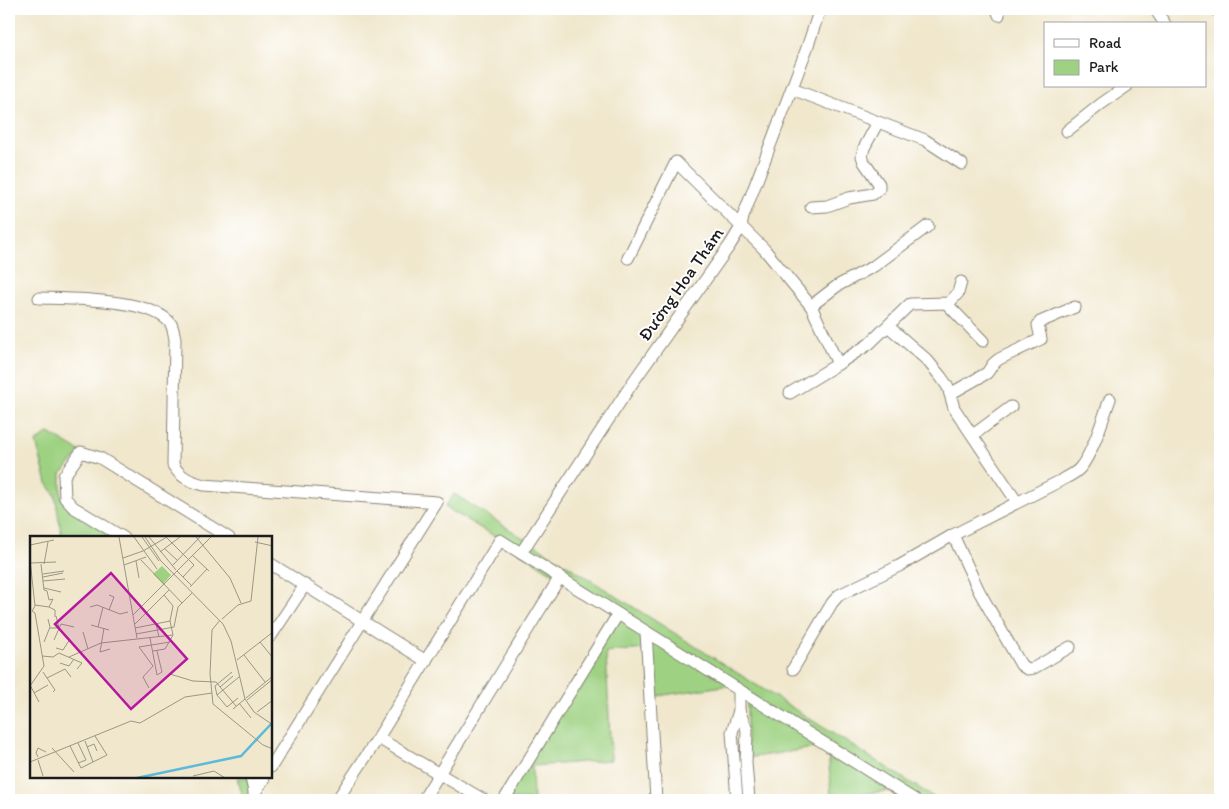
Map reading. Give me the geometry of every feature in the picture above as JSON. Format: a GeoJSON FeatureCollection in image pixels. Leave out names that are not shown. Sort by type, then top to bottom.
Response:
{"type":"FeatureCollection","features":[{"type":"Feature","properties":{"kind":"street","name":"Đường Hoa Thám"},"geometry":{"type":"LineString","coordinates":[[521,553],[628,390],[741,227],[743,217],[792,89],[820,9]]}},
{"type":"Feature","properties":{"kind":"street"},"geometry":{"type":"LineString","coordinates":[[1154,9],[1164,22]]}},
{"type":"Feature","properties":{"kind":"street"},"geometry":{"type":"LineString","coordinates":[[1216,9],[1220,14]]}},
{"type":"Feature","properties":{"kind":"street"},"geometry":{"type":"LineString","coordinates":[[1067,131],[1124,88]]}},
{"type":"Feature","properties":{"kind":"street"},"geometry":{"type":"LineString","coordinates":[[792,89],[925,140],[962,164]]}},
{"type":"Feature","properties":{"kind":"street"},"geometry":{"type":"LineString","coordinates":[[811,207],[828,206],[849,198],[873,194],[879,189],[879,184],[862,156],[878,122]]}},
{"type":"Feature","properties":{"kind":"street"},"geometry":{"type":"LineString","coordinates":[[628,258],[676,162],[764,249],[811,306],[838,364]]}},
{"type":"Feature","properties":{"kind":"street"},"geometry":{"type":"LineString","coordinates":[[811,306],[837,286],[874,266],[928,226]]}},
{"type":"Feature","properties":{"kind":"street"},"geometry":{"type":"LineString","coordinates":[[947,304],[958,293],[961,282]]}},
{"type":"Feature","properties":{"kind":"street"},"geometry":{"type":"LineString","coordinates":[[39,298],[117,302],[146,308],[163,317],[172,325],[175,339],[173,465],[178,474],[189,481],[204,485],[437,502],[272,765]]}},
{"type":"Feature","properties":{"kind":"street"},"geometry":{"type":"LineString","coordinates":[[790,393],[869,344],[912,302],[947,304],[983,341]]}},
{"type":"Feature","properties":{"kind":"street"},"geometry":{"type":"LineString","coordinates":[[950,394],[987,373],[999,359],[1042,339],[1038,325],[1041,322],[1075,307]]}},
{"type":"Feature","properties":{"kind":"street"},"geometry":{"type":"LineString","coordinates":[[888,326],[933,366],[948,387],[954,408],[1017,502]]}},
{"type":"Feature","properties":{"kind":"street"},"geometry":{"type":"LineString","coordinates":[[793,669],[839,595],[899,566],[953,535],[1060,481],[1080,467],[1101,424],[1110,399]]}},
{"type":"Feature","properties":{"kind":"street"},"geometry":{"type":"LineString","coordinates":[[973,435],[1011,407]]}},
{"type":"Feature","properties":{"kind":"street"},"geometry":{"type":"LineString","coordinates":[[121,536],[73,507],[64,498],[64,476],[81,452],[100,458],[226,536]]}},
{"type":"Feature","properties":{"kind":"street"},"geometry":{"type":"LineString","coordinates":[[953,535],[980,591],[1021,665],[1034,668],[1070,647]]}},
{"type":"Feature","properties":{"kind":"street"},"geometry":{"type":"LineString","coordinates":[[336,800],[378,738],[500,540],[915,800]]}},
{"type":"Feature","properties":{"kind":"street"},"geometry":{"type":"LineString","coordinates":[[272,565],[426,660]]}},
{"type":"Feature","properties":{"kind":"street"},"geometry":{"type":"LineString","coordinates":[[422,800],[440,774],[560,578]]}},
{"type":"Feature","properties":{"kind":"street"},"geometry":{"type":"LineString","coordinates":[[273,630],[305,585]]}},
{"type":"Feature","properties":{"kind":"street"},"geometry":{"type":"LineString","coordinates":[[504,800],[618,614]]}},
{"type":"Feature","properties":{"kind":"street"},"geometry":{"type":"LineString","coordinates":[[646,632],[656,800]]}},
{"type":"Feature","properties":{"kind":"street"},"geometry":{"type":"LineString","coordinates":[[737,800],[732,732],[739,711],[739,690]]}},
{"type":"Feature","properties":{"kind":"street"},"geometry":{"type":"LineString","coordinates":[[739,711],[747,730],[748,800]]}},
{"type":"Feature","properties":{"kind":"street"},"geometry":{"type":"LineString","coordinates":[[378,738],[484,800]]}},
{"type":"Feature","properties":{"kind":"street"},"geometry":{"type":"LineString","coordinates":[[251,779],[255,797]]}},
{"type":"Feature","properties":{"kind":"street"},"geometry":{"type":"LineString","coordinates":[[255,797],[264,779]]}},
{"type":"Feature","properties":{"kind":"green space"},"geometry":{"type":"Polygon","coordinates":[[[49,433],[81,452],[61,474],[61,499],[115,536],[62,536],[55,495],[47,483],[36,442],[49,433]]]}},
{"type":"Feature","properties":{"kind":"green space"},"geometry":{"type":"Polygon","coordinates":[[[454,494],[528,541],[521,552],[445,507],[454,494]]]}},
{"type":"Feature","properties":{"kind":"green space"},"geometry":{"type":"Polygon","coordinates":[[[529,541],[938,800],[917,800],[521,553],[529,541]]]}},
{"type":"Feature","properties":{"kind":"green space"},"geometry":{"type":"Polygon","coordinates":[[[618,615],[646,633],[647,649],[606,652],[611,760],[532,766],[533,800],[505,800],[618,615]]]}},
{"type":"Feature","properties":{"kind":"green space"},"geometry":{"type":"Polygon","coordinates":[[[647,634],[730,685],[651,697],[647,634]]]}},
{"type":"Feature","properties":{"kind":"green space"},"geometry":{"type":"Polygon","coordinates":[[[747,696],[827,746],[747,758],[747,696]]]}},
{"type":"Feature","properties":{"kind":"green space"},"geometry":{"type":"Polygon","coordinates":[[[828,747],[898,790],[831,797],[828,747]]]}},
{"type":"Feature","properties":{"kind":"green space"},"geometry":{"type":"Polygon","coordinates":[[[237,779],[248,779],[253,800],[244,800],[237,779]]]}}]}
